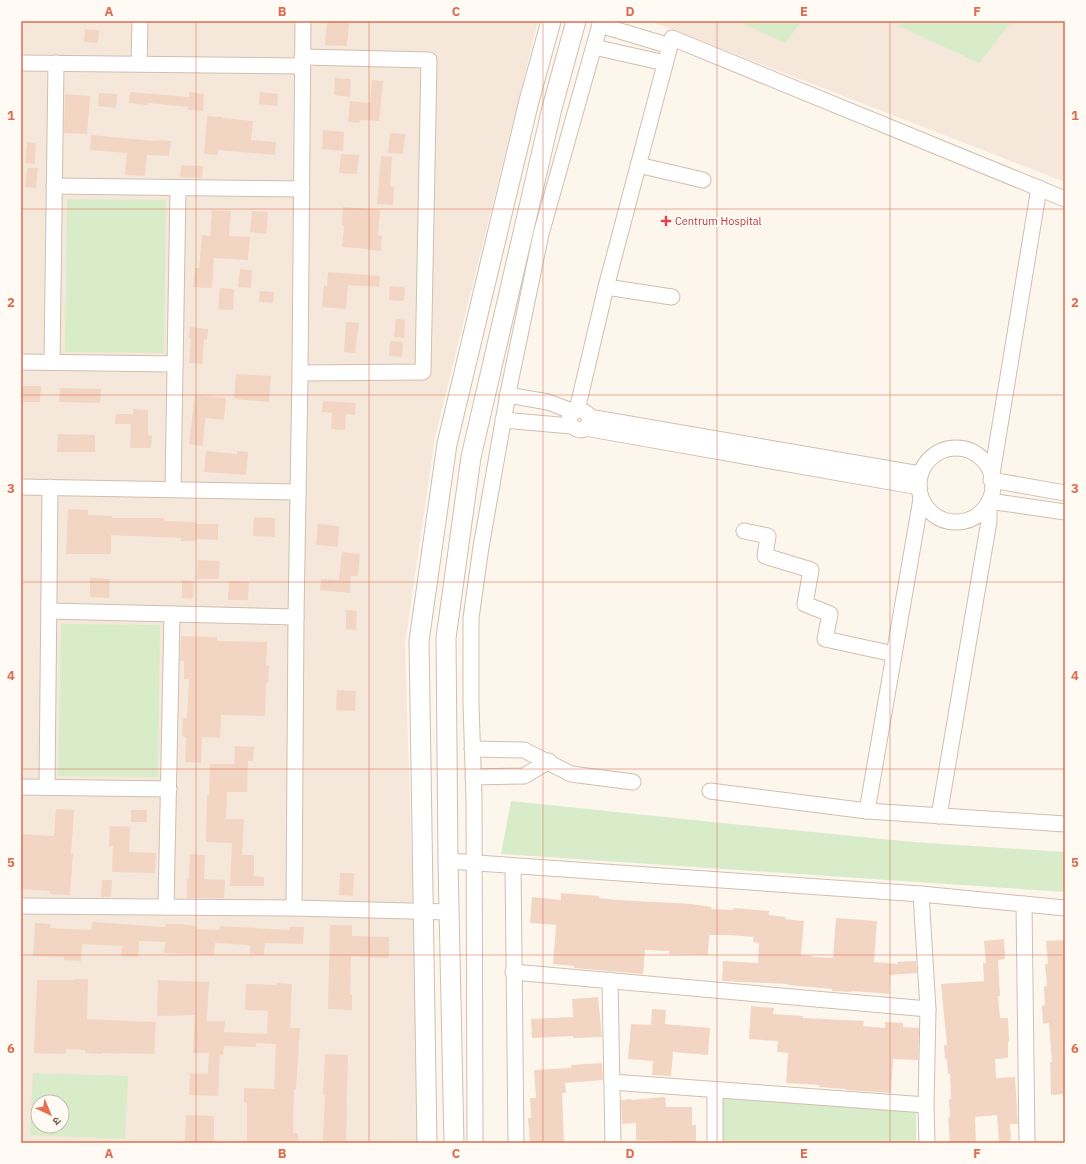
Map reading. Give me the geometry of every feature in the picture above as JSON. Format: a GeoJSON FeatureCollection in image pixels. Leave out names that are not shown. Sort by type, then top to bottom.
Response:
{"type":"FeatureCollection","features":[{"type":"Feature","properties":{"kind":"street"},"geometry":{"type":"LineString","coordinates":[[139,64],[140,21]]}},
{"type":"Feature","properties":{"kind":"street"},"geometry":{"type":"LineString","coordinates":[[294,908],[303,21]]}},
{"type":"Feature","properties":{"kind":"street"},"geometry":{"type":"LineString","coordinates":[[427,1143],[419,641],[447,444],[529,101],[551,21]]}},
{"type":"Feature","properties":{"kind":"street"},"geometry":{"type":"LineString","coordinates":[[454,1143],[448,861],[446,638],[471,457],[552,108],[576,21]]}},
{"type":"Feature","properties":{"kind":"street"},"geometry":{"type":"LineString","coordinates":[[475,1143],[471,618],[480,547],[507,395],[541,234],[600,23],[670,46]]}},
{"type":"Feature","properties":{"kind":"street"},"geometry":{"type":"LineString","coordinates":[[579,419],[606,287],[672,38],[1065,199]]}},
{"type":"Feature","properties":{"kind":"street"},"geometry":{"type":"LineString","coordinates":[[594,47],[665,63]]}},
{"type":"Feature","properties":{"kind":"street"},"geometry":{"type":"LineString","coordinates":[[21,63],[139,64],[430,60],[423,372],[300,373]]}},
{"type":"Feature","properties":{"kind":"street"},"geometry":{"type":"LineString","coordinates":[[52,362],[56,63]]}},
{"type":"Feature","properties":{"kind":"street"},"geometry":{"type":"LineString","coordinates":[[638,165],[702,180]]}},
{"type":"Feature","properties":{"kind":"street"},"geometry":{"type":"LineString","coordinates":[[54,186],[302,189]]}},
{"type":"Feature","properties":{"kind":"street"},"geometry":{"type":"LineString","coordinates":[[173,490],[178,188]]}},
{"type":"Feature","properties":{"kind":"street"},"geometry":{"type":"LineString","coordinates":[[991,480],[1039,188]]}},
{"type":"Feature","properties":{"kind":"street"},"geometry":{"type":"LineString","coordinates":[[606,287],[672,297]]}},
{"type":"Feature","properties":{"kind":"street"},"geometry":{"type":"LineString","coordinates":[[21,362],[175,364]]}},
{"type":"Feature","properties":{"kind":"street"},"geometry":{"type":"LineString","coordinates":[[507,395],[548,402],[579,419]]}},
{"type":"Feature","properties":{"kind":"street"},"geometry":{"type":"LineString","coordinates":[[503,420],[579,419],[920,487]]}},
{"type":"Feature","properties":{"kind":"street"},"geometry":{"type":"LineString","coordinates":[[867,811],[894,654],[920,487],[926,463],[935,454],[947,449],[960,448],[971,451],[981,458],[988,467],[992,489],[989,501],[989,521],[939,816]]}},
{"type":"Feature","properties":{"kind":"street"},"geometry":{"type":"LineString","coordinates":[[991,480],[1065,493]]}},
{"type":"Feature","properties":{"kind":"street"},"geometry":{"type":"LineString","coordinates":[[21,487],[298,492]]}},
{"type":"Feature","properties":{"kind":"street"},"geometry":{"type":"LineString","coordinates":[[47,787],[50,487]]}},
{"type":"Feature","properties":{"kind":"street"},"geometry":{"type":"LineString","coordinates":[[920,487],[928,510],[938,518],[950,522],[973,518],[989,501]]}},
{"type":"Feature","properties":{"kind":"street"},"geometry":{"type":"LineString","coordinates":[[989,501],[1065,512]]}},
{"type":"Feature","properties":{"kind":"street"},"geometry":{"type":"LineString","coordinates":[[744,531],[768,536],[764,556],[811,570],[805,604],[830,614],[825,639],[894,654]]}},
{"type":"Feature","properties":{"kind":"street"},"geometry":{"type":"LineString","coordinates":[[49,611],[296,617]]}},
{"type":"Feature","properties":{"kind":"street"},"geometry":{"type":"LineString","coordinates":[[166,907],[172,614]]}},
{"type":"Feature","properties":{"kind":"street"},"geometry":{"type":"LineString","coordinates":[[472,749],[524,750],[549,761],[571,774],[633,782]]}},
{"type":"Feature","properties":{"kind":"street"},"geometry":{"type":"LineString","coordinates":[[473,777],[524,776],[549,761]]}},
{"type":"Feature","properties":{"kind":"street"},"geometry":{"type":"LineString","coordinates":[[21,787],[169,789]]}},
{"type":"Feature","properties":{"kind":"street"},"geometry":{"type":"LineString","coordinates":[[710,791],[867,811],[1065,824]]}},
{"type":"Feature","properties":{"kind":"street"},"geometry":{"type":"LineString","coordinates":[[448,861],[921,894],[1065,908]]}},
{"type":"Feature","properties":{"kind":"street"},"geometry":{"type":"LineString","coordinates":[[513,866],[516,1143]]}},
{"type":"Feature","properties":{"kind":"street"},"geometry":{"type":"LineString","coordinates":[[921,894],[928,1009],[926,1105],[927,1143]]}},
{"type":"Feature","properties":{"kind":"street"},"geometry":{"type":"LineString","coordinates":[[1024,904],[1027,1143]]}},
{"type":"Feature","properties":{"kind":"street"},"geometry":{"type":"LineString","coordinates":[[21,906],[294,908],[449,912]]}},
{"type":"Feature","properties":{"kind":"street"},"geometry":{"type":"LineString","coordinates":[[513,972],[928,1009]]}},
{"type":"Feature","properties":{"kind":"street"},"geometry":{"type":"LineString","coordinates":[[610,980],[613,1143]]}},
{"type":"Feature","properties":{"kind":"street"},"geometry":{"type":"LineString","coordinates":[[612,1082],[926,1105]]}},
{"type":"Feature","properties":{"kind":"street"},"geometry":{"type":"LineString","coordinates":[[715,1090],[715,1143]]}},
{"type":"Feature","properties":{"kind":"shaded area"},"geometry":{"type":"Polygon","coordinates":[[[21,21],[538,21],[435,437],[405,644],[413,899],[417,1143],[21,1143],[21,21]]]}},
{"type":"Feature","properties":{"kind":"shaded area"},"geometry":{"type":"Polygon","coordinates":[[[650,21],[1065,21],[1065,182],[650,21]]]}},
{"type":"Feature","properties":{"kind":"green space"},"geometry":{"type":"Polygon","coordinates":[[[738,21],[802,21],[785,43],[738,21]]]}},
{"type":"Feature","properties":{"kind":"green space"},"geometry":{"type":"Polygon","coordinates":[[[903,21],[1012,21],[979,63],[899,26],[903,21]]]}},
{"type":"Feature","properties":{"kind":"green space"},"geometry":{"type":"Polygon","coordinates":[[[67,199],[166,200],[164,353],[65,352],[67,199]]]}},
{"type":"Feature","properties":{"kind":"green space"},"geometry":{"type":"Polygon","coordinates":[[[61,624],[160,625],[158,777],[58,776],[61,624]]]}},
{"type":"Feature","properties":{"kind":"green space"},"geometry":{"type":"Polygon","coordinates":[[[511,801],[913,842],[1065,852],[1065,892],[501,854],[511,801]]]}},
{"type":"Feature","properties":{"kind":"green space"},"geometry":{"type":"Polygon","coordinates":[[[33,1073],[128,1076],[125,1139],[30,1135],[70,1134],[70,1094],[32,1094],[33,1073]]]}},
{"type":"Feature","properties":{"kind":"green space"},"geometry":{"type":"Polygon","coordinates":[[[721,1097],[916,1110],[916,1143],[723,1143],[721,1097]]]}},
{"type":"Feature","properties":{"kind":"building"},"geometry":{"type":"Polygon","coordinates":[[[327,21],[349,21],[347,46],[325,45],[327,21]]]}},
{"type":"Feature","properties":{"kind":"building"},"geometry":{"type":"Polygon","coordinates":[[[85,29],[99,30],[98,43],[84,42],[85,29]]]}},
{"type":"Feature","properties":{"kind":"building"},"geometry":{"type":"Polygon","coordinates":[[[335,78],[351,79],[350,97],[334,95],[335,78]]]}},
{"type":"Feature","properties":{"kind":"building"},"geometry":{"type":"Polygon","coordinates":[[[372,80],[383,81],[379,121],[360,120],[359,123],[348,122],[350,101],[370,103],[372,80]]]}},
{"type":"Feature","properties":{"kind":"building"},"geometry":{"type":"Polygon","coordinates":[[[130,92],[189,97],[189,92],[204,94],[203,111],[188,110],[188,107],[148,103],[148,105],[129,103],[130,92]]]}},
{"type":"Feature","properties":{"kind":"building"},"geometry":{"type":"Polygon","coordinates":[[[260,92],[278,94],[277,106],[259,104],[260,92]]]}},
{"type":"Feature","properties":{"kind":"building"},"geometry":{"type":"Polygon","coordinates":[[[99,93],[117,94],[116,108],[98,106],[99,93]]]}},
{"type":"Feature","properties":{"kind":"building"},"geometry":{"type":"Polygon","coordinates":[[[65,94],[90,96],[87,134],[64,133],[65,94]]]}},
{"type":"Feature","properties":{"kind":"building"},"geometry":{"type":"Polygon","coordinates":[[[207,116],[253,121],[251,140],[276,142],[275,155],[218,150],[218,155],[204,154],[207,116]]]}},
{"type":"Feature","properties":{"kind":"building"},"geometry":{"type":"Polygon","coordinates":[[[323,130],[344,132],[343,151],[322,149],[323,130]]]}},
{"type":"Feature","properties":{"kind":"building"},"geometry":{"type":"Polygon","coordinates":[[[390,133],[405,134],[403,154],[388,153],[390,133]]]}},
{"type":"Feature","properties":{"kind":"building"},"geometry":{"type":"Polygon","coordinates":[[[91,135],[171,141],[169,156],[147,155],[145,176],[125,175],[127,153],[90,150],[91,135]]]}},
{"type":"Feature","properties":{"kind":"building"},"geometry":{"type":"Polygon","coordinates":[[[27,142],[36,143],[35,164],[25,163],[27,142]]]}},
{"type":"Feature","properties":{"kind":"building"},"geometry":{"type":"Polygon","coordinates":[[[341,154],[359,155],[357,174],[339,173],[341,154]]]}},
{"type":"Feature","properties":{"kind":"building"},"geometry":{"type":"Polygon","coordinates":[[[381,156],[392,157],[390,186],[394,187],[393,205],[377,204],[381,156]]]}},
{"type":"Feature","properties":{"kind":"building"},"geometry":{"type":"Polygon","coordinates":[[[181,165],[203,166],[202,178],[180,177],[181,165]]]}},
{"type":"Feature","properties":{"kind":"building"},"geometry":{"type":"Polygon","coordinates":[[[27,168],[38,168],[36,188],[25,187],[27,168]]]}},
{"type":"Feature","properties":{"kind":"building"},"geometry":{"type":"Polygon","coordinates":[[[343,207],[380,210],[378,235],[382,236],[381,251],[342,247],[344,226],[342,226],[343,207]]]}},
{"type":"Feature","properties":{"kind":"building"},"geometry":{"type":"Polygon","coordinates":[[[212,210],[231,211],[229,236],[250,237],[248,260],[214,258],[212,288],[193,287],[195,268],[199,268],[202,235],[210,236],[212,210]]]}},
{"type":"Feature","properties":{"kind":"building"},"geometry":{"type":"Polygon","coordinates":[[[252,211],[268,212],[266,234],[250,232],[252,211]]]}},
{"type":"Feature","properties":{"kind":"building"},"geometry":{"type":"Polygon","coordinates":[[[240,269],[252,270],[251,288],[238,287],[240,269]]]}},
{"type":"Feature","properties":{"kind":"building"},"geometry":{"type":"Polygon","coordinates":[[[328,272],[380,276],[379,287],[348,285],[346,309],[322,307],[324,286],[327,286],[328,272]]]}},
{"type":"Feature","properties":{"kind":"building"},"geometry":{"type":"Polygon","coordinates":[[[390,286],[405,287],[404,301],[389,300],[390,286]]]}},
{"type":"Feature","properties":{"kind":"building"},"geometry":{"type":"Polygon","coordinates":[[[220,288],[234,289],[233,310],[218,309],[220,288]]]}},
{"type":"Feature","properties":{"kind":"building"},"geometry":{"type":"Polygon","coordinates":[[[260,291],[274,292],[273,303],[259,302],[260,291]]]}},
{"type":"Feature","properties":{"kind":"building"},"geometry":{"type":"Polygon","coordinates":[[[396,319],[405,320],[404,338],[394,337],[396,319]]]}},
{"type":"Feature","properties":{"kind":"building"},"geometry":{"type":"Polygon","coordinates":[[[346,322],[359,323],[355,353],[344,352],[346,322]]]}},
{"type":"Feature","properties":{"kind":"building"},"geometry":{"type":"Polygon","coordinates":[[[190,327],[208,329],[207,340],[204,339],[202,364],[189,363],[191,339],[189,338],[190,327]]]}},
{"type":"Feature","properties":{"kind":"building"},"geometry":{"type":"Polygon","coordinates":[[[390,341],[403,342],[402,357],[389,356],[390,341]]]}},
{"type":"Feature","properties":{"kind":"building"},"geometry":{"type":"Polygon","coordinates":[[[236,374],[271,376],[269,402],[234,399],[236,374]]]}},
{"type":"Feature","properties":{"kind":"building"},"geometry":{"type":"Polygon","coordinates":[[[21,386],[41,386],[40,402],[21,402],[21,386]]]}},
{"type":"Feature","properties":{"kind":"building"},"geometry":{"type":"Polygon","coordinates":[[[60,388],[101,389],[100,403],[59,402],[60,388]]]}},
{"type":"Feature","properties":{"kind":"building"},"geometry":{"type":"Polygon","coordinates":[[[195,395],[226,398],[224,420],[205,418],[203,446],[189,444],[195,395]]]}},
{"type":"Feature","properties":{"kind":"building"},"geometry":{"type":"Polygon","coordinates":[[[323,401],[356,403],[355,415],[346,414],[345,430],[331,429],[332,413],[322,412],[323,401]]]}},
{"type":"Feature","properties":{"kind":"building"},"geometry":{"type":"Polygon","coordinates":[[[133,409],[148,410],[148,435],[152,436],[151,448],[130,448],[131,424],[115,424],[116,414],[133,414],[133,409]]]}},
{"type":"Feature","properties":{"kind":"building"},"geometry":{"type":"Polygon","coordinates":[[[58,434],[95,435],[95,452],[57,452],[58,434]]]}},
{"type":"Feature","properties":{"kind":"building"},"geometry":{"type":"Polygon","coordinates":[[[206,451],[237,454],[237,451],[248,452],[246,475],[204,472],[206,451]]]}},
{"type":"Feature","properties":{"kind":"building"},"geometry":{"type":"Polygon","coordinates":[[[68,509],[88,510],[88,515],[112,516],[112,518],[164,518],[164,521],[195,522],[195,524],[218,524],[218,540],[195,539],[195,541],[181,541],[181,538],[111,535],[111,554],[66,554],[68,509]]]}},
{"type":"Feature","properties":{"kind":"building"},"geometry":{"type":"Polygon","coordinates":[[[254,517],[275,518],[275,537],[253,536],[254,517]]]}},
{"type":"Feature","properties":{"kind":"building"},"geometry":{"type":"Polygon","coordinates":[[[318,524],[339,526],[338,547],[316,545],[318,524]]]}},
{"type":"Feature","properties":{"kind":"building"},"geometry":{"type":"Polygon","coordinates":[[[342,552],[360,554],[358,576],[351,576],[350,593],[320,590],[321,579],[339,580],[342,552]]]}},
{"type":"Feature","properties":{"kind":"building"},"geometry":{"type":"Polygon","coordinates":[[[198,560],[220,561],[219,579],[197,579],[198,560]]]}},
{"type":"Feature","properties":{"kind":"building"},"geometry":{"type":"Polygon","coordinates":[[[90,578],[110,579],[109,598],[90,597],[90,578]]]}},
{"type":"Feature","properties":{"kind":"building"},"geometry":{"type":"Polygon","coordinates":[[[182,580],[194,581],[193,599],[182,598],[182,580]]]}},
{"type":"Feature","properties":{"kind":"building"},"geometry":{"type":"Polygon","coordinates":[[[229,581],[249,582],[248,600],[228,600],[229,581]]]}},
{"type":"Feature","properties":{"kind":"building"},"geometry":{"type":"Polygon","coordinates":[[[346,610],[357,611],[356,630],[346,629],[346,610]]]}},
{"type":"Feature","properties":{"kind":"building"},"geometry":{"type":"Polygon","coordinates":[[[181,636],[217,637],[217,641],[267,642],[266,665],[269,665],[268,683],[266,683],[265,716],[221,715],[220,738],[202,737],[201,763],[185,762],[186,737],[182,736],[183,718],[187,718],[189,679],[184,679],[184,661],[180,661],[181,636]]]}},
{"type":"Feature","properties":{"kind":"building"},"geometry":{"type":"Polygon","coordinates":[[[337,690],[356,691],[355,711],[336,710],[337,690]]]}},
{"type":"Feature","properties":{"kind":"building"},"geometry":{"type":"Polygon","coordinates":[[[235,746],[254,747],[253,761],[248,761],[247,792],[227,792],[226,819],[244,819],[242,855],[254,855],[254,876],[264,877],[264,886],[230,886],[232,843],[206,842],[207,795],[209,795],[210,764],[234,764],[235,746]]]}},
{"type":"Feature","properties":{"kind":"building"},"geometry":{"type":"Polygon","coordinates":[[[56,809],[74,810],[70,895],[50,894],[50,891],[21,889],[21,834],[54,836],[56,809]]]}},
{"type":"Feature","properties":{"kind":"building"},"geometry":{"type":"Polygon","coordinates":[[[131,810],[147,810],[147,822],[131,822],[131,810]]]}},
{"type":"Feature","properties":{"kind":"building"},"geometry":{"type":"Polygon","coordinates":[[[110,826],[130,827],[129,852],[156,853],[155,873],[112,872],[113,846],[109,846],[110,826]]]}},
{"type":"Feature","properties":{"kind":"building"},"geometry":{"type":"Polygon","coordinates":[[[190,854],[205,855],[204,879],[225,880],[224,898],[187,898],[187,878],[189,879],[190,854]]]}},
{"type":"Feature","properties":{"kind":"building"},"geometry":{"type":"Polygon","coordinates":[[[340,873],[354,873],[353,896],[339,895],[340,873]]]}},
{"type":"Feature","properties":{"kind":"building"},"geometry":{"type":"Polygon","coordinates":[[[102,880],[112,880],[111,897],[101,897],[102,880]]]}},
{"type":"Feature","properties":{"kind":"building"},"geometry":{"type":"Polygon","coordinates":[[[561,893],[599,896],[599,898],[617,900],[692,904],[711,907],[711,909],[733,910],[734,908],[769,911],[769,915],[786,917],[785,919],[804,921],[801,955],[813,957],[833,958],[836,918],[877,921],[874,962],[898,964],[897,962],[916,961],[917,973],[890,975],[889,994],[832,991],[832,989],[788,984],[722,981],[723,961],[758,963],[759,943],[753,942],[754,937],[728,935],[709,935],[708,955],[669,954],[669,951],[645,950],[643,974],[574,968],[574,966],[553,964],[556,925],[530,923],[532,897],[561,900],[561,893]]]}},
{"type":"Feature","properties":{"kind":"building"},"geometry":{"type":"Polygon","coordinates":[[[92,922],[165,927],[166,924],[180,924],[197,926],[196,929],[219,930],[220,926],[289,930],[289,927],[304,927],[303,944],[265,943],[264,955],[250,954],[250,945],[215,943],[214,955],[164,953],[165,942],[139,941],[138,957],[121,956],[122,946],[82,944],[81,961],[64,960],[64,957],[33,956],[35,923],[50,924],[50,928],[91,930],[92,922]]]}},
{"type":"Feature","properties":{"kind":"building"},"geometry":{"type":"Polygon","coordinates":[[[330,925],[352,925],[352,936],[389,937],[389,958],[351,956],[350,995],[352,995],[352,1010],[328,1009],[330,925]]]}},
{"type":"Feature","properties":{"kind":"building"},"geometry":{"type":"Polygon","coordinates":[[[1004,939],[1005,959],[998,960],[1000,996],[998,996],[1000,1018],[1008,1018],[1009,1042],[1008,1058],[995,1059],[996,1078],[1015,1077],[1018,1124],[1010,1124],[1011,1143],[999,1143],[997,1115],[975,1117],[976,1143],[950,1143],[948,1117],[950,1117],[949,1099],[951,1099],[950,1074],[948,1074],[947,1059],[945,1059],[944,1045],[947,1045],[941,984],[984,981],[983,963],[986,963],[984,941],[1004,939]]]}},
{"type":"Feature","properties":{"kind":"building"},"geometry":{"type":"Polygon","coordinates":[[[1065,940],[1065,1094],[1051,1095],[1050,1062],[1052,1062],[1049,1023],[1043,1024],[1042,1006],[1045,1005],[1044,986],[1047,986],[1045,964],[1048,964],[1046,941],[1065,940]]]}},
{"type":"Feature","properties":{"kind":"building"},"geometry":{"type":"Polygon","coordinates":[[[88,979],[87,1019],[156,1022],[154,1054],[102,1054],[85,1053],[85,1050],[66,1049],[66,1054],[34,1053],[37,980],[88,979]]]}},
{"type":"Feature","properties":{"kind":"building"},"geometry":{"type":"Polygon","coordinates":[[[158,980],[209,982],[207,1021],[225,1021],[224,1032],[267,1034],[268,1011],[245,1010],[246,984],[292,984],[290,1028],[300,1028],[296,1089],[294,1089],[293,1133],[298,1133],[298,1143],[247,1143],[247,1103],[244,1103],[244,1088],[274,1089],[276,1044],[256,1043],[256,1047],[224,1046],[223,1055],[220,1055],[218,1096],[189,1095],[190,1073],[208,1074],[209,1053],[193,1053],[195,1015],[157,1016],[158,980]]]}},
{"type":"Feature","properties":{"kind":"building"},"geometry":{"type":"Polygon","coordinates":[[[598,997],[602,1037],[573,1038],[573,1036],[532,1038],[531,1019],[573,1017],[572,999],[598,997]]]}},
{"type":"Feature","properties":{"kind":"building"},"geometry":{"type":"Polygon","coordinates":[[[751,1006],[774,1008],[773,1014],[803,1016],[803,1018],[864,1021],[863,1026],[885,1028],[885,1022],[903,1023],[903,1027],[919,1028],[918,1060],[893,1059],[891,1093],[846,1090],[819,1087],[820,1085],[786,1083],[788,1053],[777,1052],[778,1041],[749,1039],[751,1006]]]}},
{"type":"Feature","properties":{"kind":"building"},"geometry":{"type":"Polygon","coordinates":[[[652,1009],[666,1010],[665,1024],[710,1028],[708,1055],[673,1052],[671,1076],[652,1075],[653,1061],[628,1059],[631,1024],[651,1025],[652,1009]]]}},
{"type":"Feature","properties":{"kind":"building"},"geometry":{"type":"Polygon","coordinates":[[[325,1054],[348,1055],[346,1141],[323,1141],[325,1054]]]}},
{"type":"Feature","properties":{"kind":"building"},"geometry":{"type":"Polygon","coordinates":[[[602,1063],[603,1080],[565,1083],[566,1093],[562,1093],[564,1143],[530,1143],[528,1118],[531,1118],[530,1098],[536,1098],[534,1070],[571,1068],[571,1065],[602,1063]]]}},
{"type":"Feature","properties":{"kind":"building"},"geometry":{"type":"Polygon","coordinates":[[[665,1097],[666,1107],[692,1107],[692,1125],[696,1125],[696,1143],[636,1140],[636,1123],[622,1124],[621,1100],[665,1097]]]}},
{"type":"Feature","properties":{"kind":"building"},"geometry":{"type":"Polygon","coordinates":[[[186,1115],[214,1116],[214,1143],[185,1143],[186,1115]]]}},
{"type":"Feature","properties":{"kind":"place","name":"Centrum Hospital"},"geometry":{"type":"Point","coordinates":[666,221]}}]}
